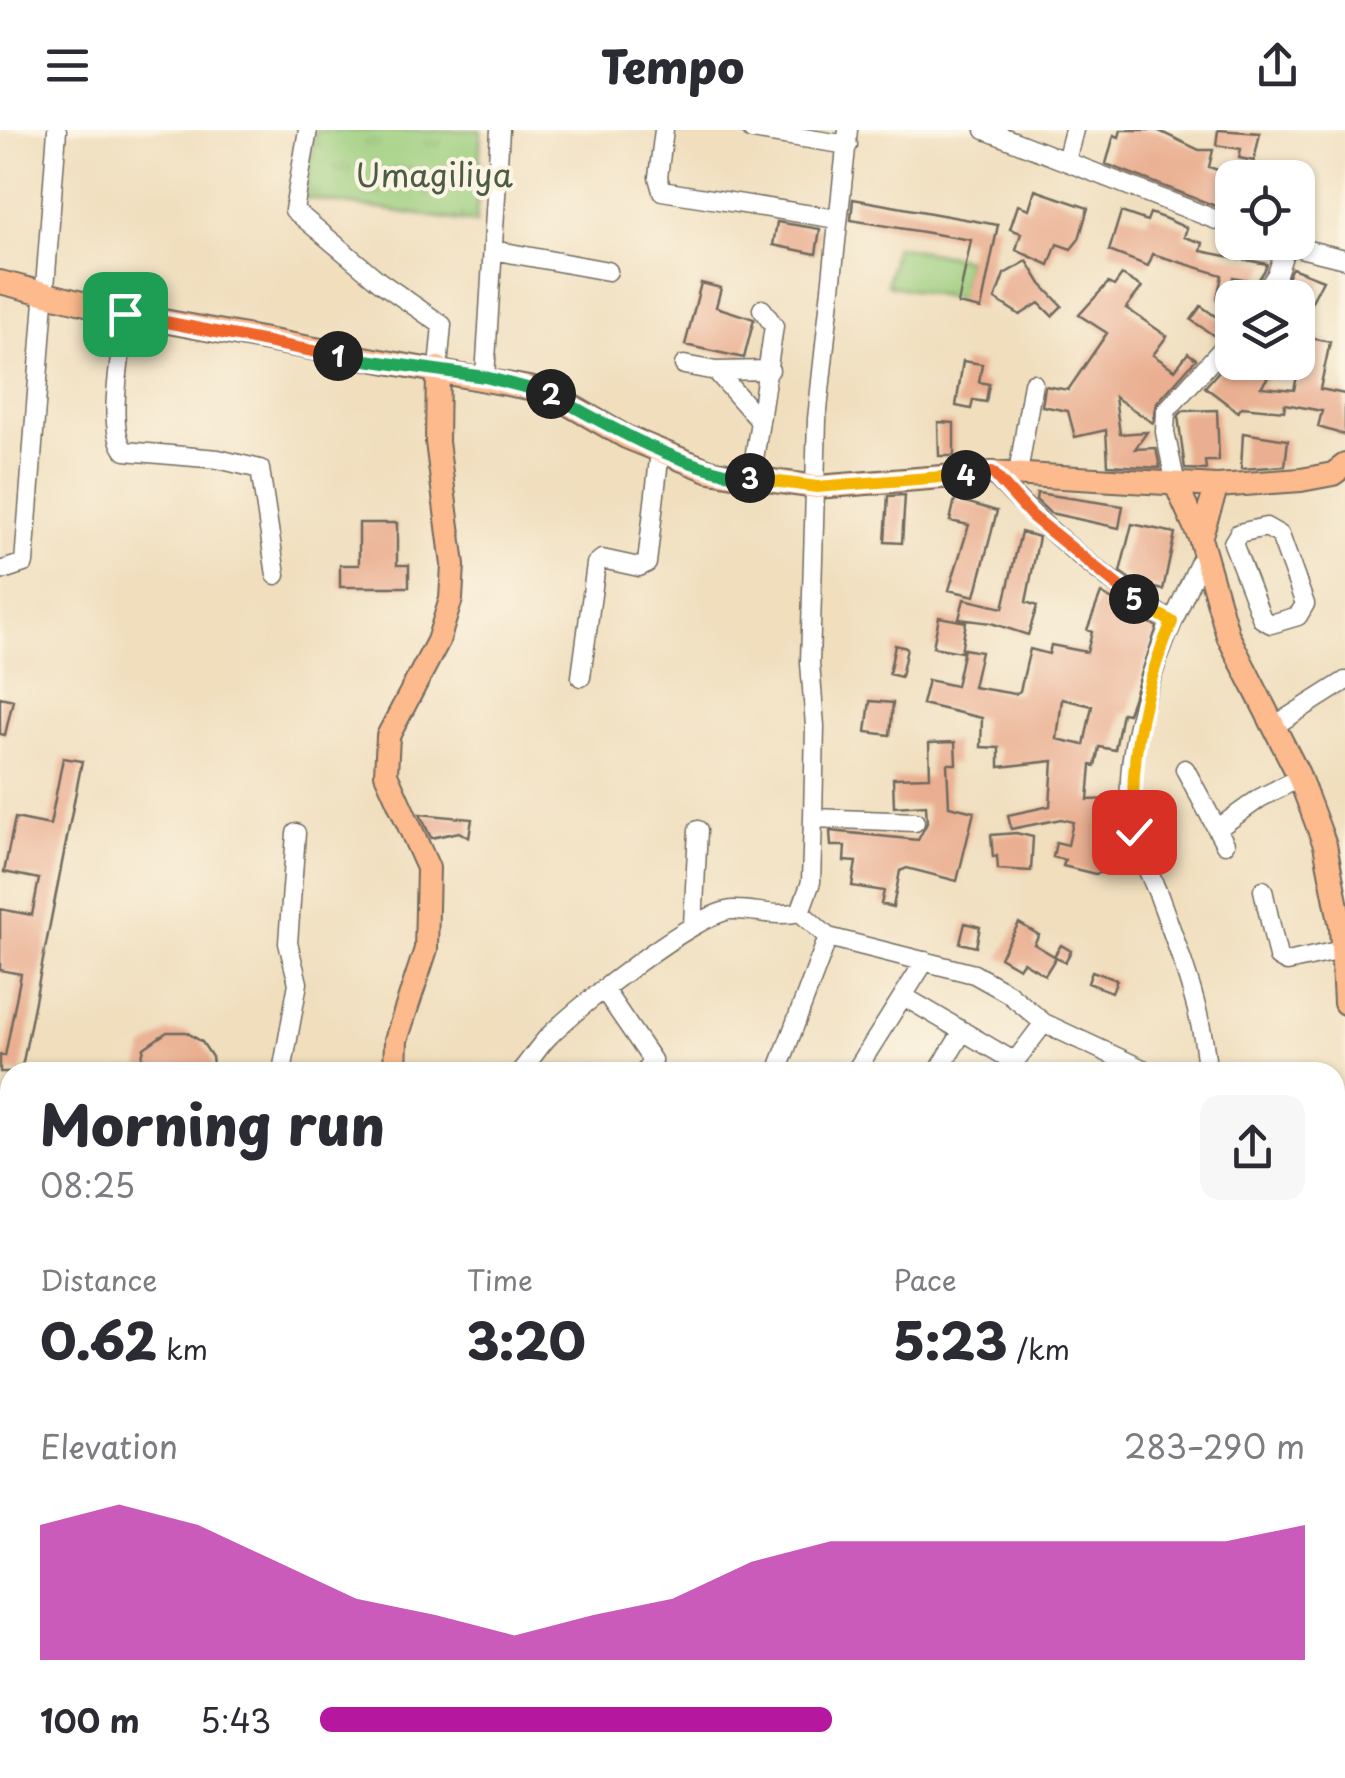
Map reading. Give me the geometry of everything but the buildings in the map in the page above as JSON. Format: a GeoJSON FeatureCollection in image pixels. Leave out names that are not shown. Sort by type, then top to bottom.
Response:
{"type":"FeatureCollection","features":[{"type":"Feature","properties":{"kind":"main road"},"geometry":{"type":"LineString","coordinates":[[0,282],[125,314],[360,360],[438,368],[545,391],[660,451],[710,472],[750,478],[817,487],[992,472],[1216,486],[1300,480],[1333,474],[1345,465]]}},
{"type":"Feature","properties":{"kind":"main road"},"geometry":{"type":"LineString","coordinates":[[396,1062],[396,1040],[426,949],[428,868],[386,774],[388,736],[438,641],[451,599],[453,565],[437,442],[438,368]]}},
{"type":"Feature","properties":{"kind":"main road"},"geometry":{"type":"LineString","coordinates":[[1176,485],[1202,546],[1228,636],[1299,778],[1325,845],[1342,950],[1345,1004]]}},
{"type":"Feature","properties":{"kind":"main road"},"geometry":{"type":"LineString","coordinates":[[1202,546],[1216,486]]}},
{"type":"Feature","properties":{"kind":"street"},"geometry":{"type":"LineString","coordinates":[[0,572],[24,563],[58,130]]}},
{"type":"Feature","properties":{"kind":"street"},"geometry":{"type":"LineString","coordinates":[[308,130],[294,210],[380,282],[442,325],[438,368]]}},
{"type":"Feature","properties":{"kind":"street"},"geometry":{"type":"LineString","coordinates":[[485,377],[500,130]]}},
{"type":"Feature","properties":{"kind":"street"},"geometry":{"type":"LineString","coordinates":[[664,130],[658,176],[662,191],[837,219]]}},
{"type":"Feature","properties":{"kind":"street"},"geometry":{"type":"LineString","coordinates":[[752,130],[848,138],[818,419],[810,662],[815,726],[811,882],[800,912]]}},
{"type":"Feature","properties":{"kind":"street"},"geometry":{"type":"LineString","coordinates":[[985,130],[1016,136],[1215,219]]}},
{"type":"Feature","properties":{"kind":"street"},"geometry":{"type":"LineString","coordinates":[[1066,160],[1074,130]]}},
{"type":"Feature","properties":{"kind":"street"},"geometry":{"type":"LineString","coordinates":[[494,250],[608,271]]}},
{"type":"Feature","properties":{"kind":"street"},"geometry":{"type":"LineString","coordinates":[[1315,253],[1345,260]]}},
{"type":"Feature","properties":{"kind":"street"},"geometry":{"type":"LineString","coordinates":[[750,478],[774,326],[762,309]]}},
{"type":"Feature","properties":{"kind":"street"},"geometry":{"type":"LineString","coordinates":[[125,314],[115,406],[119,444],[125,451],[218,459],[260,469],[276,575]]}},
{"type":"Feature","properties":{"kind":"street"},"geometry":{"type":"LineString","coordinates":[[1176,485],[1165,432],[1166,411],[1215,357]]}},
{"type":"Feature","properties":{"kind":"street"},"geometry":{"type":"LineString","coordinates":[[684,365],[716,370],[770,370]]}},
{"type":"Feature","properties":{"kind":"street"},"geometry":{"type":"LineString","coordinates":[[716,370],[760,421]]}},
{"type":"Feature","properties":{"kind":"street"},"geometry":{"type":"LineString","coordinates":[[1018,474],[1033,383]]}},
{"type":"Feature","properties":{"kind":"street"},"geometry":{"type":"LineString","coordinates":[[581,677],[596,564],[602,559],[639,567],[647,563],[660,451]]}},
{"type":"Feature","properties":{"kind":"street"},"geometry":{"type":"LineString","coordinates":[[992,472],[1032,516],[1113,585],[1172,622]]}},
{"type":"Feature","properties":{"kind":"street"},"geometry":{"type":"LineString","coordinates":[[1266,527],[1280,535],[1305,604],[1303,611],[1265,622],[1241,571],[1235,536],[1266,527]]}},
{"type":"Feature","properties":{"kind":"street"},"geometry":{"type":"LineString","coordinates":[[1202,546],[1148,679],[1131,790],[1133,818],[1174,938],[1206,1062]]}},
{"type":"Feature","properties":{"kind":"street"},"geometry":{"type":"LineString","coordinates":[[1210,579],[1241,571]]}},
{"type":"Feature","properties":{"kind":"street"},"geometry":{"type":"LineString","coordinates":[[1274,726],[1345,681]]}},
{"type":"Feature","properties":{"kind":"street"},"geometry":{"type":"LineString","coordinates":[[1185,769],[1221,836],[1260,798],[1299,778]]}},
{"type":"Feature","properties":{"kind":"street"},"geometry":{"type":"LineString","coordinates":[[813,818],[915,822]]}},
{"type":"Feature","properties":{"kind":"street"},"geometry":{"type":"LineString","coordinates":[[693,925],[698,830]]}},
{"type":"Feature","properties":{"kind":"street"},"geometry":{"type":"LineString","coordinates":[[284,1062],[298,983],[288,943],[296,833]]}},
{"type":"Feature","properties":{"kind":"street"},"geometry":{"type":"LineString","coordinates":[[1263,890],[1278,957],[1287,962],[1342,950]]}},
{"type":"Feature","properties":{"kind":"street"},"geometry":{"type":"LineString","coordinates":[[528,1062],[548,1036],[693,925],[730,910],[780,917],[800,912]]}},
{"type":"Feature","properties":{"kind":"street"},"geometry":{"type":"LineString","coordinates":[[800,912],[828,938],[974,974],[1008,993],[1044,1023],[1127,1062]]}},
{"type":"Feature","properties":{"kind":"street"},"geometry":{"type":"LineString","coordinates":[[782,1062],[828,938]]}},
{"type":"Feature","properties":{"kind":"street"},"geometry":{"type":"LineString","coordinates":[[861,1062],[925,960]]}},
{"type":"Feature","properties":{"kind":"street"},"geometry":{"type":"LineString","coordinates":[[604,990],[649,1062]]}},
{"type":"Feature","properties":{"kind":"street"},"geometry":{"type":"LineString","coordinates":[[903,996],[1015,1060],[1044,1023]]}},
{"type":"Feature","properties":{"kind":"street"},"geometry":{"type":"LineString","coordinates":[[944,1062],[963,1031]]}},
{"type":"Feature","properties":{"kind":"green space","name":"Umagiliya"},"geometry":{"type":"Polygon","coordinates":[[[316,130],[481,130],[476,223],[304,198],[316,130]]]}},
{"type":"Feature","properties":{"kind":"green space"},"geometry":{"type":"Polygon","coordinates":[[[895,246],[967,259],[960,299],[887,285],[895,246]]]}},
{"type":"Feature","properties":{"kind":"route"},"geometry":{"type":"LineString","coordinates":[[125,314],[360,360],[438,368],[545,391],[626,437],[710,472],[817,487],[992,472],[1032,516],[1113,585],[1172,622],[1148,679],[1131,790],[1134,832]]}}]}
